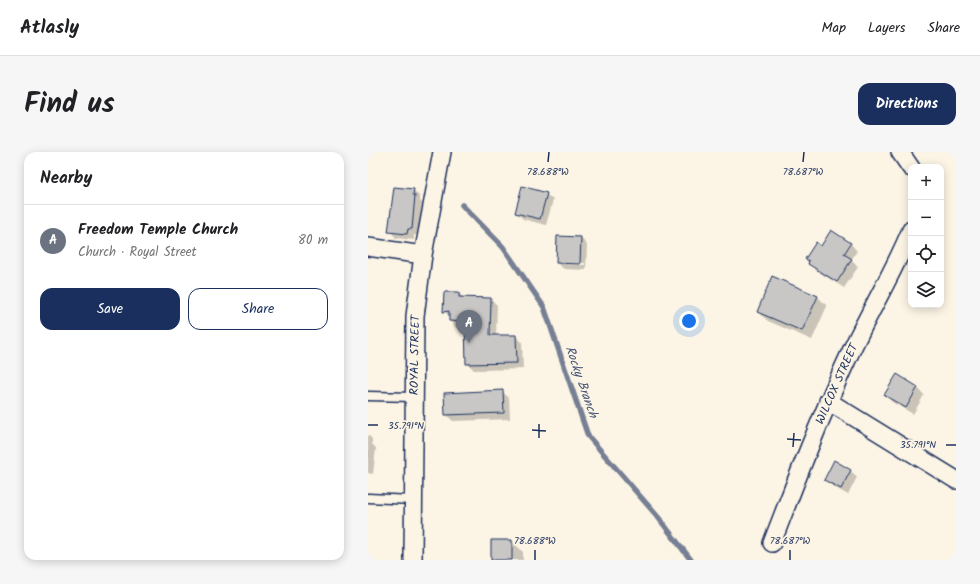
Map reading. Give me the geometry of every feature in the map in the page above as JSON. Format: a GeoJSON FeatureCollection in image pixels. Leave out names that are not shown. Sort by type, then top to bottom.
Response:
{"type":"FeatureCollection","features":[{"type":"Feature","properties":{"kind":"street","name":"ROYAL STREET"},"geometry":{"type":"LineString","coordinates":[[413,560],[415,316],[423,254],[442,152]]}},
{"type":"Feature","properties":{"kind":"street"},"geometry":{"type":"LineString","coordinates":[[900,152],[908,164]]}},
{"type":"Feature","properties":{"kind":"street","name":"WILCOX STREET"},"geometry":{"type":"LineString","coordinates":[[772,543],[828,401],[908,236]]}},
{"type":"Feature","properties":{"kind":"street"},"geometry":{"type":"LineString","coordinates":[[368,247],[423,254]]}},
{"type":"Feature","properties":{"kind":"street"},"geometry":{"type":"LineString","coordinates":[[828,401],[956,480]]}},
{"type":"Feature","properties":{"kind":"lane"},"geometry":{"type":"LineString","coordinates":[[368,396],[414,397]]}},
{"type":"Feature","properties":{"kind":"lane"},"geometry":{"type":"LineString","coordinates":[[368,498],[413,500]]}},
{"type":"Feature","properties":{"kind":"building"},"geometry":{"type":"Polygon","coordinates":[[[522,186],[547,193],[540,219],[515,213],[522,186]]]}},
{"type":"Feature","properties":{"kind":"building"},"geometry":{"type":"Polygon","coordinates":[[[394,187],[414,189],[413,195],[415,195],[412,229],[408,229],[407,234],[388,232],[394,187]]]}},
{"type":"Feature","properties":{"kind":"building"},"geometry":{"type":"Polygon","coordinates":[[[831,230],[851,243],[844,254],[852,259],[837,282],[808,264],[809,261],[805,259],[816,242],[821,246],[831,230]]]}},
{"type":"Feature","properties":{"kind":"building"},"geometry":{"type":"Polygon","coordinates":[[[557,236],[581,237],[580,264],[556,263],[557,236]]]}},
{"type":"Feature","properties":{"kind":"building"},"geometry":{"type":"Polygon","coordinates":[[[772,276],[818,296],[802,331],[757,312],[772,276]]]}},
{"type":"Feature","properties":{"kind":"building"},"geometry":{"type":"Polygon","coordinates":[[[444,292],[459,292],[459,297],[491,298],[490,335],[516,335],[517,363],[466,364],[465,322],[449,321],[449,311],[443,312],[444,292]]]}},
{"type":"Feature","properties":{"kind":"building"},"geometry":{"type":"Polygon","coordinates":[[[897,374],[918,387],[906,408],[884,395],[897,374]]]}},
{"type":"Feature","properties":{"kind":"building"},"geometry":{"type":"Polygon","coordinates":[[[503,390],[504,413],[445,415],[444,393],[503,390]]]}},
{"type":"Feature","properties":{"kind":"building"},"geometry":{"type":"Polygon","coordinates":[[[834,460],[851,470],[841,489],[824,480],[834,460]]]}},
{"type":"Feature","properties":{"kind":"building"},"geometry":{"type":"Polygon","coordinates":[[[491,540],[512,540],[512,560],[491,560],[491,540]]]}},
{"type":"Feature","properties":{"kind":"waterway","name":"Rocky Branch"},"geometry":{"type":"LineString","coordinates":[[462,205],[503,247],[544,307],[588,436],[658,517],[691,560]]}},
{"type":"Feature","properties":{"kind":"place","name":"Freedom Temple Church"},"geometry":{"type":"Point","coordinates":[469,343]}}]}
